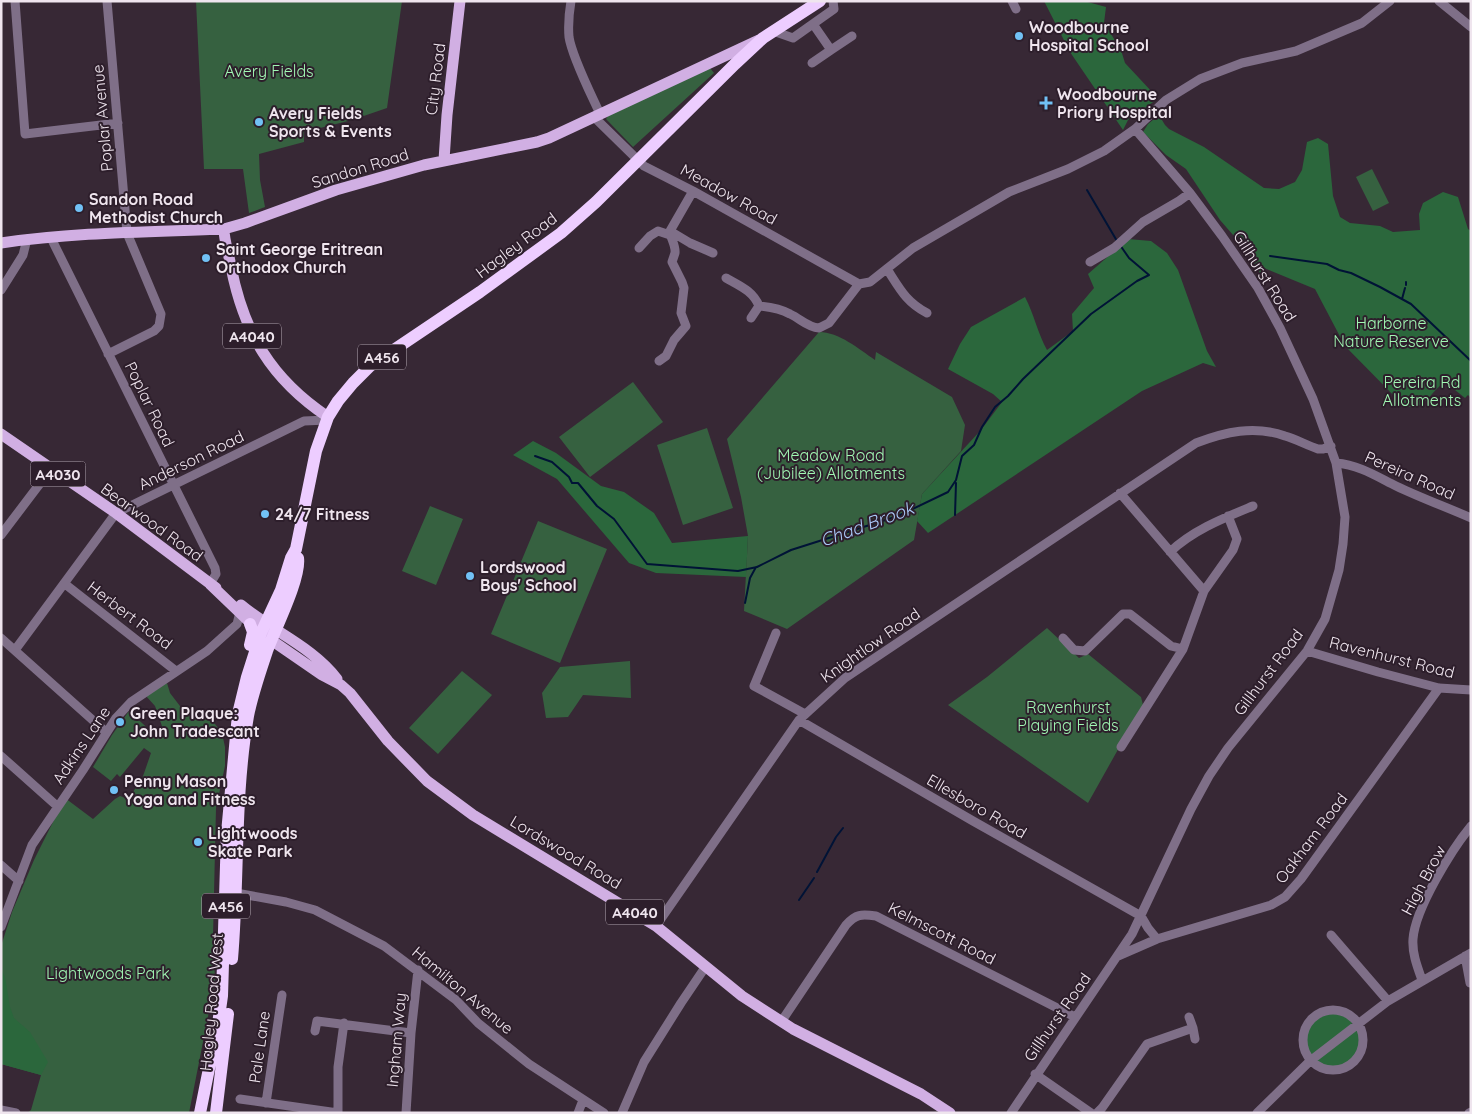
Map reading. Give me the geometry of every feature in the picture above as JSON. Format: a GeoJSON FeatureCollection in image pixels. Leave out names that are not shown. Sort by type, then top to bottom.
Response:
{"type":"FeatureCollection","features":[{"type":"Feature","properties":{"kind":"highway","name":"Hagley Road"},"geometry":{"type":"LineString","coordinates":[[268,632],[293,584],[298,561],[296,549],[316,451],[327,418],[338,401],[370,366],[480,292],[561,233],[638,162],[735,64],[768,35],[820,1]]}},
{"type":"Feature","properties":{"kind":"highway","name":"A456"},"geometry":{"type":"LineString","coordinates":[[246,678],[247,653],[253,636],[250,624]]}},
{"type":"Feature","properties":{"kind":"highway","name":"Hagley Road West"},"geometry":{"type":"LineString","coordinates":[[216,1113],[228,1018],[231,894],[227,833],[238,714],[246,678],[268,632]]}},
{"type":"Feature","properties":{"kind":"highway","name":"Hagley Road West"},"geometry":{"type":"LineString","coordinates":[[200,1113],[222,996],[240,777],[248,715],[268,632]]}},
{"type":"Feature","properties":{"kind":"main road","name":"City Road"},"geometry":{"type":"LineString","coordinates":[[444,160],[447,115],[460,1]]}},
{"type":"Feature","properties":{"kind":"main road","name":"Sandon Road"},"geometry":{"type":"LineString","coordinates":[[1,243],[27,239],[224,229],[255,220],[336,190],[424,165],[538,142],[768,35]]}},
{"type":"Feature","properties":{"kind":"main road"},"geometry":{"type":"LineString","coordinates":[[712,61],[735,64]]}},
{"type":"Feature","properties":{"kind":"main road","name":"A4040"},"geometry":{"type":"LineString","coordinates":[[224,229],[238,300],[251,335],[284,382],[327,418]]}},
{"type":"Feature","properties":{"kind":"main road","name":"Bearwood Road"},"geometry":{"type":"LineString","coordinates":[[1,434],[116,513],[210,584],[233,599],[268,632]]}},
{"type":"Feature","properties":{"kind":"main road","name":"Bearwood Road"},"geometry":{"type":"LineString","coordinates":[[210,584],[250,624],[268,632]]}},
{"type":"Feature","properties":{"kind":"main road","name":"Lordswood Road"},"geometry":{"type":"LineString","coordinates":[[268,632],[322,675],[341,685],[350,693],[388,741],[427,781],[473,815],[656,926],[742,996],[781,1022],[921,1094],[950,1113]]}},
{"type":"Feature","properties":{"kind":"street"},"geometry":{"type":"LineString","coordinates":[[16,1],[25,134],[118,123]]}},
{"type":"Feature","properties":{"kind":"street","name":"Poplar Avenue"},"geometry":{"type":"LineString","coordinates":[[107,1],[127,233],[161,314],[154,331],[108,354]]}},
{"type":"Feature","properties":{"kind":"street"},"geometry":{"type":"LineString","coordinates":[[571,1],[568,16],[570,38],[597,115]]}},
{"type":"Feature","properties":{"kind":"street"},"geometry":{"type":"LineString","coordinates":[[768,35],[793,38],[834,9],[833,1]]}},
{"type":"Feature","properties":{"kind":"street"},"geometry":{"type":"LineString","coordinates":[[759,306],[791,314],[807,325],[819,328],[829,323],[859,284],[870,282],[913,248],[1009,192],[1068,169],[1095,156],[1135,129],[1166,100],[1200,79],[1242,63],[1296,51],[1362,23],[1390,1]]}},
{"type":"Feature","properties":{"kind":"street"},"geometry":{"type":"LineString","coordinates":[[1439,1],[1471,27]]}},
{"type":"Feature","properties":{"kind":"street"},"geometry":{"type":"LineString","coordinates":[[813,24],[831,50]]}},
{"type":"Feature","properties":{"kind":"street"},"geometry":{"type":"LineString","coordinates":[[812,63],[852,36]]}},
{"type":"Feature","properties":{"kind":"street","name":"Meadow Road"},"geometry":{"type":"LineString","coordinates":[[597,115],[638,162],[694,191],[859,284]]}},
{"type":"Feature","properties":{"kind":"street","name":"Gillhurst Road"},"geometry":{"type":"LineString","coordinates":[[1011,1113],[1035,1074],[1117,956],[1141,916],[1191,809],[1209,776],[1228,748],[1307,651],[1325,619],[1339,570],[1345,517],[1336,463],[1313,399],[1280,328],[1258,288],[1190,193],[1135,129]]}},
{"type":"Feature","properties":{"kind":"street"},"geometry":{"type":"LineString","coordinates":[[659,361],[666,356],[674,340],[686,326],[681,313],[684,288],[672,262],[675,254],[670,233],[694,191]]}},
{"type":"Feature","properties":{"kind":"street"},"geometry":{"type":"LineString","coordinates":[[1090,262],[1114,248],[1143,222],[1190,193]]}},
{"type":"Feature","properties":{"kind":"street"},"geometry":{"type":"LineString","coordinates":[[639,248],[650,236],[658,231],[670,233],[713,254]]}},
{"type":"Feature","properties":{"kind":"street","name":"Poplar Road"},"geometry":{"type":"LineString","coordinates":[[52,238],[215,568],[216,574],[210,584]]}},
{"type":"Feature","properties":{"kind":"street"},"geometry":{"type":"LineString","coordinates":[[1,290],[22,255],[27,239]]}},
{"type":"Feature","properties":{"kind":"street"},"geometry":{"type":"LineString","coordinates":[[887,269],[904,295],[914,306],[927,313]]}},
{"type":"Feature","properties":{"kind":"street"},"geometry":{"type":"LineString","coordinates":[[726,278],[751,293],[756,298],[759,306]]}},
{"type":"Feature","properties":{"kind":"street"},"geometry":{"type":"LineString","coordinates":[[751,318],[759,306]]}},
{"type":"Feature","properties":{"kind":"street","name":"Anderson Road"},"geometry":{"type":"LineString","coordinates":[[15,650],[116,513],[304,421],[327,418]]}},
{"type":"Feature","properties":{"kind":"street","name":"Knightlow Road"},"geometry":{"type":"LineString","coordinates":[[656,926],[802,717],[845,678],[1196,443],[1234,431],[1264,431],[1283,435],[1318,448],[1324,449],[1331,446]]}},
{"type":"Feature","properties":{"kind":"street","name":"Pereira Road"},"geometry":{"type":"LineString","coordinates":[[1336,463],[1350,464],[1366,470],[1396,486],[1471,518]]}},
{"type":"Feature","properties":{"kind":"street"},"geometry":{"type":"LineString","coordinates":[[1,535],[51,469]]}},
{"type":"Feature","properties":{"kind":"street"},"geometry":{"type":"LineString","coordinates":[[1120,494],[1204,591]]}},
{"type":"Feature","properties":{"kind":"street"},"geometry":{"type":"LineString","coordinates":[[1170,552],[1195,533],[1253,506]]}},
{"type":"Feature","properties":{"kind":"street"},"geometry":{"type":"LineString","coordinates":[[1121,747],[1183,649],[1204,591],[1233,550],[1236,539],[1228,516]]}},
{"type":"Feature","properties":{"kind":"street","name":"Herbert Road"},"geometry":{"type":"LineString","coordinates":[[65,584],[176,671]]}},
{"type":"Feature","properties":{"kind":"street","name":"Adkins Lane"},"geometry":{"type":"LineString","coordinates":[[1,927],[32,845],[116,718],[131,702],[190,663],[237,624],[240,612]]}},
{"type":"Feature","properties":{"kind":"street"},"geometry":{"type":"LineString","coordinates":[[1063,638],[1074,650],[1085,651],[1123,614],[1130,614],[1171,646],[1183,649]]}},
{"type":"Feature","properties":{"kind":"street","name":"Ellesboro Road"},"geometry":{"type":"LineString","coordinates":[[776,632],[750,684],[973,821],[1141,916]]}},
{"type":"Feature","properties":{"kind":"street"},"geometry":{"type":"LineString","coordinates":[[1,638],[106,732]]}},
{"type":"Feature","properties":{"kind":"street","name":"Ravenhurst Road"},"geometry":{"type":"LineString","coordinates":[[1307,651],[1439,688],[1471,690]]}},
{"type":"Feature","properties":{"kind":"street","name":"Oakham Road"},"geometry":{"type":"LineString","coordinates":[[1117,956],[1157,939],[1271,906],[1285,897],[1301,879],[1439,688]]}},
{"type":"Feature","properties":{"kind":"street"},"geometry":{"type":"LineString","coordinates":[[1,756],[57,806]]}},
{"type":"Feature","properties":{"kind":"street","name":"High Brow"},"geometry":{"type":"LineString","coordinates":[[1422,980],[1413,952],[1415,925],[1423,905],[1448,860],[1471,826]]}},
{"type":"Feature","properties":{"kind":"street"},"geometry":{"type":"LineString","coordinates":[[1,865],[18,881]]}},
{"type":"Feature","properties":{"kind":"street","name":"Hamilton Avenue"},"geometry":{"type":"LineString","coordinates":[[231,894],[286,902],[315,910],[384,946],[456,1000],[478,1023],[529,1064],[604,1113]]}},
{"type":"Feature","properties":{"kind":"street","name":"Kelmscott Road"},"geometry":{"type":"LineString","coordinates":[[781,1022],[846,925],[854,917],[865,914],[876,916],[1075,1017]]}},
{"type":"Feature","properties":{"kind":"street"},"geometry":{"type":"LineString","coordinates":[[1141,916],[1157,939]]}},
{"type":"Feature","properties":{"kind":"street"},"geometry":{"type":"LineString","coordinates":[[1330,935],[1388,1001]]}},
{"type":"Feature","properties":{"kind":"street"},"geometry":{"type":"LineString","coordinates":[[1257,1113],[1310,1061],[1358,1023],[1388,1001],[1468,954],[1470,983]]}},
{"type":"Feature","properties":{"kind":"street"},"geometry":{"type":"LineString","coordinates":[[622,1113],[644,1062],[680,1003],[706,966]]}},
{"type":"Feature","properties":{"kind":"street","name":"Ingham Way"},"geometry":{"type":"LineString","coordinates":[[406,1113],[411,1034],[418,970]]}},
{"type":"Feature","properties":{"kind":"street","name":"Pale Lane"},"geometry":{"type":"LineString","coordinates":[[266,1103],[282,995]]}},
{"type":"Feature","properties":{"kind":"street"},"geometry":{"type":"LineString","coordinates":[[1332,1010],[1342,1011],[1351,1015],[1358,1023],[1363,1032],[1364,1042],[1362,1052],[1356,1061],[1338,1071],[1328,1071],[1310,1061],[1302,1043],[1303,1033],[1307,1024],[1314,1016],[1332,1010]]}},
{"type":"Feature","properties":{"kind":"street"},"geometry":{"type":"LineString","coordinates":[[1190,1017],[1195,1039]]}},
{"type":"Feature","properties":{"kind":"street"},"geometry":{"type":"LineString","coordinates":[[315,1031],[317,1021],[344,1023],[411,1034]]}},
{"type":"Feature","properties":{"kind":"street"},"geometry":{"type":"LineString","coordinates":[[240,1099],[338,1113],[338,1067],[344,1023]]}},
{"type":"Feature","properties":{"kind":"street"},"geometry":{"type":"LineString","coordinates":[[1097,1113],[1147,1044],[1193,1028]]}},
{"type":"Feature","properties":{"kind":"street"},"geometry":{"type":"LineString","coordinates":[[1035,1074],[1091,1113]]}},
{"type":"Feature","properties":{"kind":"street"},"geometry":{"type":"LineString","coordinates":[[578,1113],[583,1100]]}},
{"type":"Feature","properties":{"kind":"street"},"geometry":{"type":"LineString","coordinates":[[1,1110],[16,1113]]}},
{"type":"Feature","properties":{"kind":"green space","name":"Avery Fields"},"geometry":{"type":"Polygon","coordinates":[[[196,1],[402,1],[387,108],[352,120],[304,132],[304,142],[259,154],[260,180],[265,207],[249,213],[243,169],[204,169],[196,1]]]}},
{"type":"Feature","properties":{"kind":"green space"},"geometry":{"type":"Polygon","coordinates":[[[1044,1],[1084,1],[1106,7],[1104,23],[1121,50],[1125,63],[1153,93],[1156,100],[1128,120],[1123,130],[1070,52],[1044,1]]]}},
{"type":"Feature","properties":{"kind":"green space"},"geometry":{"type":"Polygon","coordinates":[[[710,68],[714,73],[633,147],[606,119],[608,116],[710,68]]]}},
{"type":"Feature","properties":{"kind":"green space"},"geometry":{"type":"Polygon","coordinates":[[[1159,115],[1169,129],[1204,147],[1264,188],[1279,189],[1295,182],[1302,170],[1307,142],[1318,138],[1328,144],[1333,196],[1340,217],[1350,223],[1380,226],[1393,232],[1420,230],[1419,214],[1423,203],[1443,192],[1458,197],[1468,229],[1471,231],[1471,398],[1468,395],[1465,398],[1445,382],[1420,405],[1415,407],[1404,406],[1345,346],[1315,289],[1264,268],[1260,273],[1247,251],[1220,220],[1186,169],[1166,155],[1143,132],[1148,124],[1159,115]]]}},
{"type":"Feature","properties":{"kind":"green space"},"geometry":{"type":"Polygon","coordinates":[[[1372,169],[1389,203],[1373,211],[1356,177],[1372,169]]]}},
{"type":"Feature","properties":{"kind":"green space"},"geometry":{"type":"Polygon","coordinates":[[[1128,239],[1151,241],[1167,253],[1178,270],[1207,351],[1216,367],[1203,363],[1142,391],[928,533],[917,521],[922,494],[981,430],[1002,402],[993,394],[948,369],[971,327],[1025,297],[1047,350],[1073,331],[1072,314],[1094,288],[1088,274],[1128,239]]]}},
{"type":"Feature","properties":{"kind":"green space","name":"Meadow Road (Jubilee) Allotments"},"geometry":{"type":"Polygon","coordinates":[[[819,332],[841,338],[875,360],[876,352],[952,397],[965,425],[961,451],[922,494],[914,540],[787,629],[744,611],[748,536],[727,439],[819,332]]]}},
{"type":"Feature","properties":{"kind":"green space"},"geometry":{"type":"Polygon","coordinates":[[[633,382],[663,422],[590,477],[559,437],[633,382]]]}},
{"type":"Feature","properties":{"kind":"green space"},"geometry":{"type":"Polygon","coordinates":[[[707,428],[733,508],[683,525],[657,445],[707,428]]]}},
{"type":"Feature","properties":{"kind":"green space"},"geometry":{"type":"Polygon","coordinates":[[[533,441],[556,453],[601,486],[624,492],[654,513],[672,543],[748,536],[746,577],[656,573],[629,563],[557,479],[513,455],[533,441]]]}},
{"type":"Feature","properties":{"kind":"green space"},"geometry":{"type":"Polygon","coordinates":[[[430,506],[463,519],[436,585],[402,571],[430,506]]]}},
{"type":"Feature","properties":{"kind":"green space"},"geometry":{"type":"Polygon","coordinates":[[[538,521],[607,549],[560,663],[491,634],[538,521]]]}},
{"type":"Feature","properties":{"kind":"green space","name":"Ravenhurst Playing Fields"},"geometry":{"type":"Polygon","coordinates":[[[1047,628],[1079,658],[1088,654],[1141,697],[1143,705],[1088,803],[948,705],[987,677],[1047,628]]]}},
{"type":"Feature","properties":{"kind":"green space"},"geometry":{"type":"Polygon","coordinates":[[[630,661],[631,698],[583,695],[568,717],[546,718],[542,693],[560,667],[630,661]]]}},
{"type":"Feature","properties":{"kind":"green space"},"geometry":{"type":"Polygon","coordinates":[[[462,671],[492,695],[438,754],[409,728],[462,671]]]}},
{"type":"Feature","properties":{"kind":"green space","name":"Lightwoods Park"},"geometry":{"type":"Polygon","coordinates":[[[167,683],[170,693],[183,710],[195,717],[205,716],[215,724],[222,733],[225,747],[225,766],[216,808],[213,936],[215,981],[189,1113],[27,1113],[31,1110],[41,1075],[1,1064],[1,946],[12,912],[34,860],[65,798],[93,819],[120,796],[128,799],[142,779],[151,753],[144,748],[120,777],[117,774],[111,781],[93,767],[129,711],[155,735],[163,729],[155,706],[146,696],[167,683]]]}},
{"type":"Feature","properties":{"kind":"green space"},"geometry":{"type":"Polygon","coordinates":[[[1,969],[5,977],[10,1007],[14,1018],[30,1032],[48,1062],[41,1075],[1,1064],[1,969]]]}},
{"type":"Feature","properties":{"kind":"green space"},"geometry":{"type":"Polygon","coordinates":[[[1331,1012],[1344,1015],[1354,1022],[1310,1058],[1305,1042],[1307,1029],[1316,1019],[1331,1012]]]}},
{"type":"Feature","properties":{"kind":"green space"},"geometry":{"type":"Polygon","coordinates":[[[1357,1026],[1360,1048],[1357,1056],[1351,1063],[1334,1069],[1324,1067],[1313,1061],[1357,1026]]]}},
{"type":"Feature","properties":{"kind":"waterway"},"geometry":{"type":"LineString","coordinates":[[1087,190],[1117,241]]}},
{"type":"Feature","properties":{"kind":"waterway","name":"Chad Brook"},"geometry":{"type":"LineString","coordinates":[[535,456],[552,462],[569,477],[572,483],[578,483],[597,506],[614,519],[647,564],[738,571],[757,567],[791,550],[898,516],[948,492],[956,480],[962,456],[974,445],[982,427],[995,407],[1091,314],[1137,281],[1149,275],[1129,258],[1120,245]]}},
{"type":"Feature","properties":{"kind":"waterway","name":"Chad Brook"},"geometry":{"type":"LineString","coordinates":[[1270,256],[1327,264],[1380,287],[1411,304],[1471,361]]}},
{"type":"Feature","properties":{"kind":"waterway"},"geometry":{"type":"LineString","coordinates":[[1402,299],[1405,288]]}},
{"type":"Feature","properties":{"kind":"waterway"},"geometry":{"type":"LineString","coordinates":[[955,515],[956,483]]}},
{"type":"Feature","properties":{"kind":"waterway"},"geometry":{"type":"LineString","coordinates":[[745,603],[750,578],[756,567]]}},
{"type":"Feature","properties":{"kind":"waterway"},"geometry":{"type":"LineString","coordinates":[[817,872],[843,828]]}},
{"type":"Feature","properties":{"kind":"waterway"},"geometry":{"type":"LineString","coordinates":[[799,900],[814,878]]}},
{"type":"Feature","properties":{"kind":"place","name":"Woodbourne Hospital School"},"geometry":{"type":"Point","coordinates":[1019,36]}},
{"type":"Feature","properties":{"kind":"place","name":"Woodbourne Priory Hospital"},"geometry":{"type":"Point","coordinates":[1046,103]}},
{"type":"Feature","properties":{"kind":"place","name":"Avery Fields Sports & Events"},"geometry":{"type":"Point","coordinates":[259,122]}},
{"type":"Feature","properties":{"kind":"place","name":"Sandon Road Methodist Church"},"geometry":{"type":"Point","coordinates":[79,208]}},
{"type":"Feature","properties":{"kind":"place","name":"Saint George Eritrean Orthodox Church"},"geometry":{"type":"Point","coordinates":[206,258]}},
{"type":"Feature","properties":{"kind":"place","name":"24/7 Fitness"},"geometry":{"type":"Point","coordinates":[265,514]}},
{"type":"Feature","properties":{"kind":"place","name":"Lordswood Boys' School"},"geometry":{"type":"Point","coordinates":[470,576]}},
{"type":"Feature","properties":{"kind":"place","name":"Green Plaque: John Tradescant"},"geometry":{"type":"Point","coordinates":[120,722]}},
{"type":"Feature","properties":{"kind":"place","name":"Penny Mason Yoga and Fitness"},"geometry":{"type":"Point","coordinates":[114,790]}},
{"type":"Feature","properties":{"kind":"place","name":"Lightwoods Skate Park"},"geometry":{"type":"Point","coordinates":[198,842]}},
{"type":"Feature","properties":{"kind":"park label","name":"Harborne Nature Reserve"},"geometry":{"type":"Point","coordinates":[1391,332]}},
{"type":"Feature","properties":{"kind":"park label","name":"Pereira Rd Allotments"},"geometry":{"type":"Point","coordinates":[1422,391]}}]}
